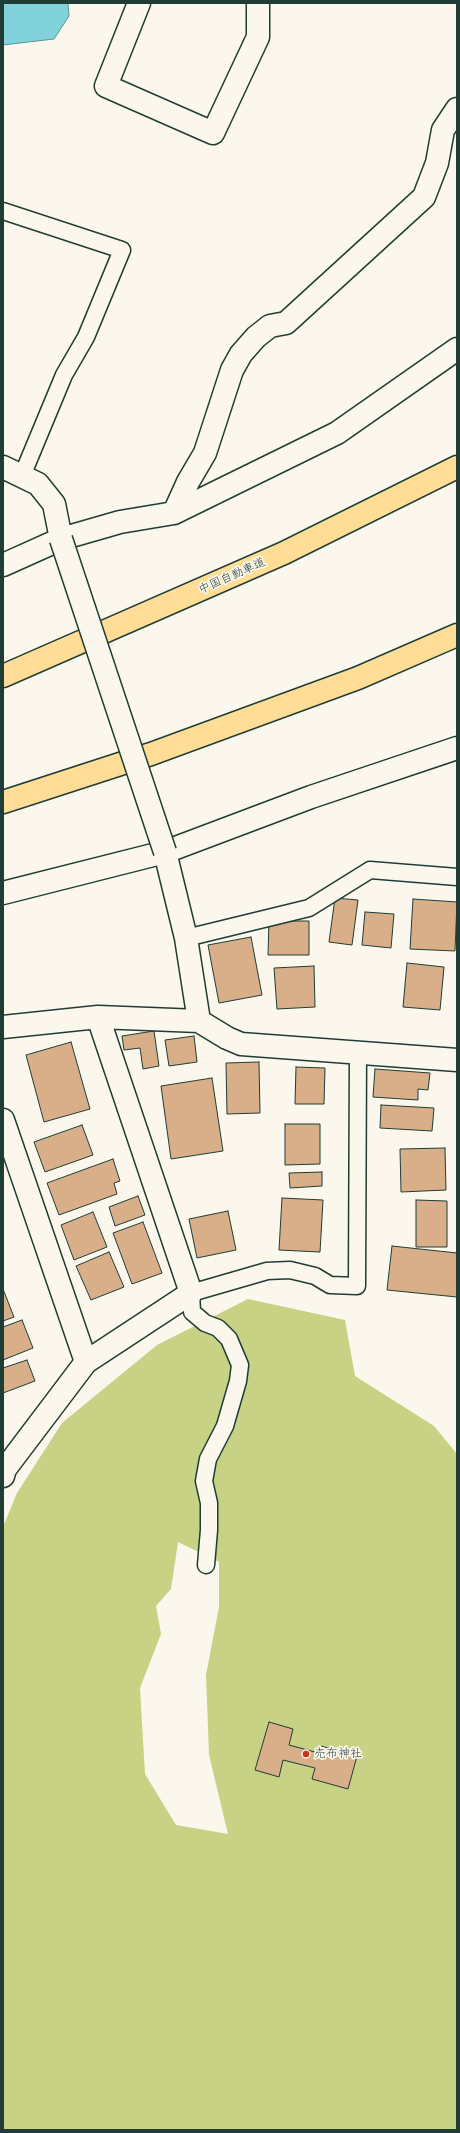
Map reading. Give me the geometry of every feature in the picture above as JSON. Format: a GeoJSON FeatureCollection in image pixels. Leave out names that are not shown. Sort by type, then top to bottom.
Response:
{"type":"FeatureCollection","features":[{"type":"Feature","properties":{"kind":"highway","name":"中国自動車道"},"geometry":{"type":"LineString","coordinates":[[3,676],[284,553],[457,467]]}},
{"type":"Feature","properties":{"kind":"highway"},"geometry":{"type":"LineString","coordinates":[[3,802],[151,754],[358,678],[457,635]]}},
{"type":"Feature","properties":{"kind":"street"},"geometry":{"type":"LineString","coordinates":[[139,3],[106,86],[213,133],[258,37],[258,3]]}},
{"type":"Feature","properties":{"kind":"street"},"geometry":{"type":"LineString","coordinates":[[174,513],[188,482],[205,453],[232,370],[241,354],[256,337],[270,326],[286,324],[424,197],[437,163],[443,130],[457,109]]}},
{"type":"Feature","properties":{"kind":"street"},"geometry":{"type":"LineString","coordinates":[[3,564],[61,539],[120,522],[174,513],[337,433],[457,349]]}},
{"type":"Feature","properties":{"kind":"street"},"geometry":{"type":"LineString","coordinates":[[13,472],[38,484],[54,504],[61,539],[165,852],[186,938],[200,1021]]}},
{"type":"Feature","properties":{"kind":"street"},"geometry":{"type":"LineString","coordinates":[[3,893],[165,852],[311,797],[457,748]]}},
{"type":"Feature","properties":{"kind":"street"},"geometry":{"type":"LineString","coordinates":[[3,1476],[5,1469],[86,1362],[191,1293],[98,1017]]}},
{"type":"Feature","properties":{"kind":"street"},"geometry":{"type":"LineString","coordinates":[[3,1027],[98,1017],[200,1021],[227,1038],[241,1044],[457,1060]]}},
{"type":"Feature","properties":{"kind":"street"},"geometry":{"type":"LineString","coordinates":[[3,1120],[86,1362]]}},
{"type":"Feature","properties":{"kind":"lane"},"geometry":{"type":"LineString","coordinates":[[3,211],[122,250],[86,336],[13,472]]}},
{"type":"Feature","properties":{"kind":"lane"},"geometry":{"type":"LineString","coordinates":[[186,938],[309,908],[370,870],[457,876]]}},
{"type":"Feature","properties":{"kind":"lane"},"geometry":{"type":"LineString","coordinates":[[206,1565],[210,1530],[209,1503],[204,1481],[208,1459],[226,1426],[238,1381],[240,1364],[229,1339],[218,1328],[205,1323],[192,1312],[191,1293],[267,1271],[290,1270],[315,1276],[330,1285],[356,1286],[358,1052]]}},
{"type":"Feature","properties":{"kind":"green space"},"geometry":{"type":"Polygon","coordinates":[[[248,1299],[345,1320],[355,1376],[434,1426],[457,1454],[457,2130],[3,2130],[3,1527],[17,1493],[62,1423],[157,1345],[248,1299]],[[178,1542],[171,1589],[156,1606],[161,1634],[140,1688],[145,1774],[176,1825],[228,1834],[209,1755],[206,1675],[219,1607],[219,1562],[178,1542]]]}},
{"type":"Feature","properties":{"kind":"water"},"geometry":{"type":"Polygon","coordinates":[[[3,3],[68,3],[69,16],[54,39],[3,45],[3,3]]]}},
{"type":"Feature","properties":{"kind":"building"},"geometry":{"type":"Polygon","coordinates":[[[335,898],[358,900],[352,945],[329,942],[335,898]]]}},
{"type":"Feature","properties":{"kind":"building"},"geometry":{"type":"Polygon","coordinates":[[[413,899],[457,902],[455,951],[410,949],[413,899]]]}},
{"type":"Feature","properties":{"kind":"building"},"geometry":{"type":"Polygon","coordinates":[[[365,912],[394,914],[391,948],[362,945],[365,912]]]}},
{"type":"Feature","properties":{"kind":"building"},"geometry":{"type":"Polygon","coordinates":[[[269,921],[309,921],[309,955],[268,955],[269,921]]]}},
{"type":"Feature","properties":{"kind":"building"},"geometry":{"type":"Polygon","coordinates":[[[251,937],[262,995],[219,1003],[208,945],[251,937]]]}},
{"type":"Feature","properties":{"kind":"building"},"geometry":{"type":"Polygon","coordinates":[[[407,963],[444,967],[440,1010],[403,1007],[407,963]]]}},
{"type":"Feature","properties":{"kind":"building"},"geometry":{"type":"Polygon","coordinates":[[[314,966],[315,1007],[277,1009],[274,968],[314,966]]]}},
{"type":"Feature","properties":{"kind":"building"},"geometry":{"type":"Polygon","coordinates":[[[154,1031],[159,1066],[143,1069],[140,1048],[124,1050],[122,1036],[154,1031]]]}},
{"type":"Feature","properties":{"kind":"building"},"geometry":{"type":"Polygon","coordinates":[[[194,1036],[197,1062],[169,1066],[165,1040],[194,1036]]]}},
{"type":"Feature","properties":{"kind":"building"},"geometry":{"type":"Polygon","coordinates":[[[71,1042],[90,1109],[44,1122],[26,1055],[71,1042]]]}},
{"type":"Feature","properties":{"kind":"building"},"geometry":{"type":"Polygon","coordinates":[[[259,1062],[260,1113],[227,1114],[226,1063],[259,1062]]]}},
{"type":"Feature","properties":{"kind":"building"},"geometry":{"type":"Polygon","coordinates":[[[296,1067],[325,1068],[324,1104],[295,1104],[296,1067]]]}},
{"type":"Feature","properties":{"kind":"building"},"geometry":{"type":"Polygon","coordinates":[[[375,1069],[430,1073],[428,1090],[418,1089],[418,1100],[373,1097],[375,1069]]]}},
{"type":"Feature","properties":{"kind":"building"},"geometry":{"type":"Polygon","coordinates":[[[212,1078],[223,1151],[171,1159],[161,1086],[212,1078]]]}},
{"type":"Feature","properties":{"kind":"building"},"geometry":{"type":"Polygon","coordinates":[[[381,1105],[434,1108],[432,1131],[380,1128],[381,1105]]]}},
{"type":"Feature","properties":{"kind":"building"},"geometry":{"type":"Polygon","coordinates":[[[285,1124],[320,1124],[320,1164],[285,1165],[285,1124]]]}},
{"type":"Feature","properties":{"kind":"building"},"geometry":{"type":"Polygon","coordinates":[[[82,1125],[93,1155],[45,1172],[34,1142],[82,1125]]]}},
{"type":"Feature","properties":{"kind":"building"},"geometry":{"type":"Polygon","coordinates":[[[445,1148],[446,1190],[401,1192],[400,1149],[445,1148]]]}},
{"type":"Feature","properties":{"kind":"building"},"geometry":{"type":"Polygon","coordinates":[[[113,1159],[120,1181],[114,1183],[117,1194],[59,1215],[47,1183],[113,1159]]]}},
{"type":"Feature","properties":{"kind":"building"},"geometry":{"type":"Polygon","coordinates":[[[322,1172],[322,1186],[290,1188],[289,1173],[322,1172]]]}},
{"type":"Feature","properties":{"kind":"building"},"geometry":{"type":"Polygon","coordinates":[[[138,1196],[145,1215],[115,1226],[109,1207],[138,1196]]]}},
{"type":"Feature","properties":{"kind":"building"},"geometry":{"type":"Polygon","coordinates":[[[282,1198],[323,1200],[320,1252],[279,1250],[282,1198]]]}},
{"type":"Feature","properties":{"kind":"building"},"geometry":{"type":"Polygon","coordinates":[[[416,1200],[447,1201],[447,1247],[416,1247],[416,1200]]]}},
{"type":"Feature","properties":{"kind":"building"},"geometry":{"type":"Polygon","coordinates":[[[228,1211],[236,1250],[197,1258],[189,1219],[228,1211]]]}},
{"type":"Feature","properties":{"kind":"building"},"geometry":{"type":"Polygon","coordinates":[[[93,1212],[107,1247],[74,1260],[61,1225],[93,1212]]]}},
{"type":"Feature","properties":{"kind":"building"},"geometry":{"type":"Polygon","coordinates":[[[143,1222],[162,1273],[132,1284],[113,1233],[143,1222]]]}},
{"type":"Feature","properties":{"kind":"building"},"geometry":{"type":"Polygon","coordinates":[[[392,1246],[457,1253],[457,1297],[387,1290],[392,1246]]]}},
{"type":"Feature","properties":{"kind":"building"},"geometry":{"type":"Polygon","coordinates":[[[109,1252],[124,1287],[91,1300],[76,1266],[109,1252]]]}},
{"type":"Feature","properties":{"kind":"building"},"geometry":{"type":"Polygon","coordinates":[[[3,1289],[14,1317],[3,1321],[3,1289]]]}},
{"type":"Feature","properties":{"kind":"building"},"geometry":{"type":"Polygon","coordinates":[[[22,1320],[33,1348],[3,1360],[3,1327],[22,1320]]]}},
{"type":"Feature","properties":{"kind":"building"},"geometry":{"type":"Polygon","coordinates":[[[27,1360],[35,1381],[3,1393],[3,1368],[27,1360]]]}},
{"type":"Feature","properties":{"kind":"building","name":"売布神社"},"geometry":{"type":"Polygon","coordinates":[[[269,1722],[293,1729],[289,1745],[319,1753],[321,1746],[357,1756],[348,1789],[312,1779],[315,1768],[283,1760],[279,1777],[255,1770],[269,1722]]]}},
{"type":"Feature","properties":{"kind":"place","name":"売布神社"},"geometry":{"type":"Point","coordinates":[306,1754]}}]}
